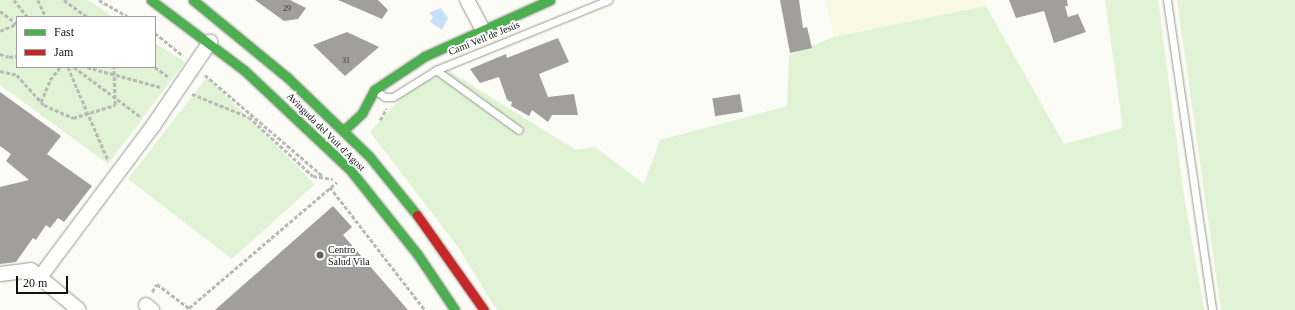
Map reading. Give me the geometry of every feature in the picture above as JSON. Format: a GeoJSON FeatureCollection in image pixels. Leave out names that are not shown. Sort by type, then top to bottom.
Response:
{"type":"FeatureCollection","features":[{"type":"Feature","properties":{"kind":"street","name":"Avinguda del Vuit d'Agost"},"geometry":{"type":"LineString","coordinates":[[151,0],[210,42],[280,101],[351,171],[418,255],[455,310]]}},
{"type":"Feature","properties":{"kind":"street","name":"Avinguda del Vuit d'Agost"},"geometry":{"type":"LineString","coordinates":[[193,0],[288,78],[344,130],[417,215],[484,310]]}},
{"type":"Feature","properties":{"kind":"street"},"geometry":{"type":"LineString","coordinates":[[467,0],[482,28]]}},
{"type":"Feature","properties":{"kind":"street","name":"Camí Vell de Jesús"},"geometry":{"type":"LineString","coordinates":[[344,130],[362,113],[374,90],[425,56],[482,28],[550,0]]}},
{"type":"Feature","properties":{"kind":"street"},"geometry":{"type":"LineString","coordinates":[[40,278],[153,126],[210,42]]}},
{"type":"Feature","properties":{"kind":"street"},"geometry":{"type":"LineString","coordinates":[[0,274],[31,270],[79,310]]}},
{"type":"Feature","properties":{"kind":"lane","name":"Camí Vell de Jesús"},"geometry":{"type":"LineString","coordinates":[[374,90],[385,97],[394,97],[436,70],[608,0]]}},
{"type":"Feature","properties":{"kind":"lane"},"geometry":{"type":"LineString","coordinates":[[1166,0],[1212,310]]}},
{"type":"Feature","properties":{"kind":"lane"},"geometry":{"type":"LineString","coordinates":[[436,70],[519,130]]}},
{"type":"Feature","properties":{"kind":"path"},"geometry":{"type":"LineString","coordinates":[[14,0],[27,16]]}},
{"type":"Feature","properties":{"kind":"path"},"geometry":{"type":"LineString","coordinates":[[38,0],[45,16]]}},
{"type":"Feature","properties":{"kind":"path"},"geometry":{"type":"LineString","coordinates":[[64,0],[86,16]]}},
{"type":"Feature","properties":{"kind":"path"},"geometry":{"type":"LineString","coordinates":[[99,0],[126,16]]}},
{"type":"Feature","properties":{"kind":"path"},"geometry":{"type":"LineString","coordinates":[[0,12],[16,23]]}},
{"type":"Feature","properties":{"kind":"path"},"geometry":{"type":"LineString","coordinates":[[0,31],[16,24]]}},
{"type":"Feature","properties":{"kind":"path"},"geometry":{"type":"LineString","coordinates":[[156,34],[323,177]]}},
{"type":"Feature","properties":{"kind":"path"},"geometry":{"type":"LineString","coordinates":[[0,54],[9,57],[16,56]]}},
{"type":"Feature","properties":{"kind":"path"},"geometry":{"type":"LineString","coordinates":[[41,102],[50,80],[59,68]]}},
{"type":"Feature","properties":{"kind":"path"},"geometry":{"type":"LineString","coordinates":[[68,68],[115,178]]}},
{"type":"Feature","properties":{"kind":"path"},"geometry":{"type":"LineString","coordinates":[[75,68],[153,126]]}},
{"type":"Feature","properties":{"kind":"path"},"geometry":{"type":"LineString","coordinates":[[91,68],[115,75],[179,89],[197,98],[249,117],[313,176],[339,181],[344,187]]}},
{"type":"Feature","properties":{"kind":"path"},"geometry":{"type":"LineString","coordinates":[[0,71],[17,75],[41,102],[73,118],[115,105],[114,68]]}},
{"type":"Feature","properties":{"kind":"path"},"geometry":{"type":"LineString","coordinates":[[156,68],[179,89]]}},
{"type":"Feature","properties":{"kind":"path"},"geometry":{"type":"LineString","coordinates":[[149,308],[157,284],[189,308],[330,186],[339,181]]}},
{"type":"Feature","properties":{"kind":"path"},"geometry":{"type":"LineString","coordinates":[[330,186],[425,310]]}},
{"type":"Feature","properties":{"kind":"green space"},"geometry":{"type":"Polygon","coordinates":[[[0,0],[88,0],[112,16],[16,16],[16,68],[156,68],[156,44],[185,62],[108,164],[0,85],[0,0]]]}},
{"type":"Feature","properties":{"kind":"green space"},"geometry":{"type":"Polygon","coordinates":[[[825,0],[984,0],[986,6],[834,37],[825,0]]]}},
{"type":"Feature","properties":{"kind":"green space"},"geometry":{"type":"Polygon","coordinates":[[[1105,0],[1158,0],[1183,189],[1204,310],[497,310],[458,247],[370,132],[411,87],[449,71],[576,150],[595,147],[644,184],[660,140],[787,106],[789,55],[834,37],[986,6],[1064,144],[1123,128],[1105,0]]]}},
{"type":"Feature","properties":{"kind":"green space"},"geometry":{"type":"Polygon","coordinates":[[[1177,0],[1295,0],[1295,310],[1221,310],[1177,0]]]}},
{"type":"Feature","properties":{"kind":"green space"},"geometry":{"type":"Polygon","coordinates":[[[207,77],[315,184],[232,259],[128,179],[207,77]]]}},
{"type":"Feature","properties":{"kind":"water"},"geometry":{"type":"Polygon","coordinates":[[[441,8],[448,18],[442,30],[430,22],[433,17],[429,13],[441,8]]]}},
{"type":"Feature","properties":{"kind":"building"},"geometry":{"type":"Polygon","coordinates":[[[255,0],[290,0],[306,8],[298,19],[284,21],[255,0]]]}},
{"type":"Feature","properties":{"kind":"building"},"geometry":{"type":"Polygon","coordinates":[[[338,0],[378,0],[388,10],[382,19],[338,0]]]}},
{"type":"Feature","properties":{"kind":"building"},"geometry":{"type":"Polygon","coordinates":[[[780,0],[799,0],[803,28],[807,27],[812,48],[790,53],[780,0]]]}},
{"type":"Feature","properties":{"kind":"building"},"geometry":{"type":"Polygon","coordinates":[[[1009,0],[1067,0],[1068,6],[1065,6],[1068,17],[1078,14],[1086,32],[1054,43],[1044,11],[1016,18],[1009,0]]]}},
{"type":"Feature","properties":{"kind":"building"},"geometry":{"type":"Polygon","coordinates":[[[347,32],[379,47],[345,76],[313,45],[347,32]]]}},
{"type":"Feature","properties":{"kind":"building"},"geometry":{"type":"Polygon","coordinates":[[[558,38],[569,62],[539,74],[548,97],[574,94],[578,115],[552,115],[548,122],[532,110],[529,116],[511,106],[512,102],[507,100],[499,77],[480,83],[470,69],[506,54],[507,58],[558,38]]]}},
{"type":"Feature","properties":{"kind":"building"},"geometry":{"type":"Polygon","coordinates":[[[0,92],[61,136],[47,154],[92,186],[64,222],[58,218],[50,228],[46,225],[36,240],[33,238],[16,262],[0,264],[0,187],[29,180],[6,161],[11,154],[0,146],[0,92]]]}},
{"type":"Feature","properties":{"kind":"building"},"geometry":{"type":"Polygon","coordinates":[[[740,94],[743,112],[715,116],[712,98],[740,94]]]}},
{"type":"Feature","properties":{"kind":"building","name":"Centro Salud Vila"},"geometry":{"type":"Polygon","coordinates":[[[333,206],[352,227],[343,235],[408,310],[215,310],[333,206]]]}},
{"type":"Feature","properties":{"kind":"traffic: fast"},"geometry":{"type":"LineString","coordinates":[[151,0],[244,70],[351,171],[418,255],[455,310]]}},
{"type":"Feature","properties":{"kind":"traffic: fast"},"geometry":{"type":"LineString","coordinates":[[193,0],[288,78],[369,156],[417,215]]}},
{"type":"Feature","properties":{"kind":"traffic: fast"},"geometry":{"type":"LineString","coordinates":[[344,130],[362,113],[374,90],[425,56],[550,0]]}},
{"type":"Feature","properties":{"kind":"traffic: jam"},"geometry":{"type":"LineString","coordinates":[[417,215],[484,310]]}},
{"type":"Feature","properties":{"kind":"place","name":"Centro Salud Vila"},"geometry":{"type":"Point","coordinates":[320,255]}}]}
